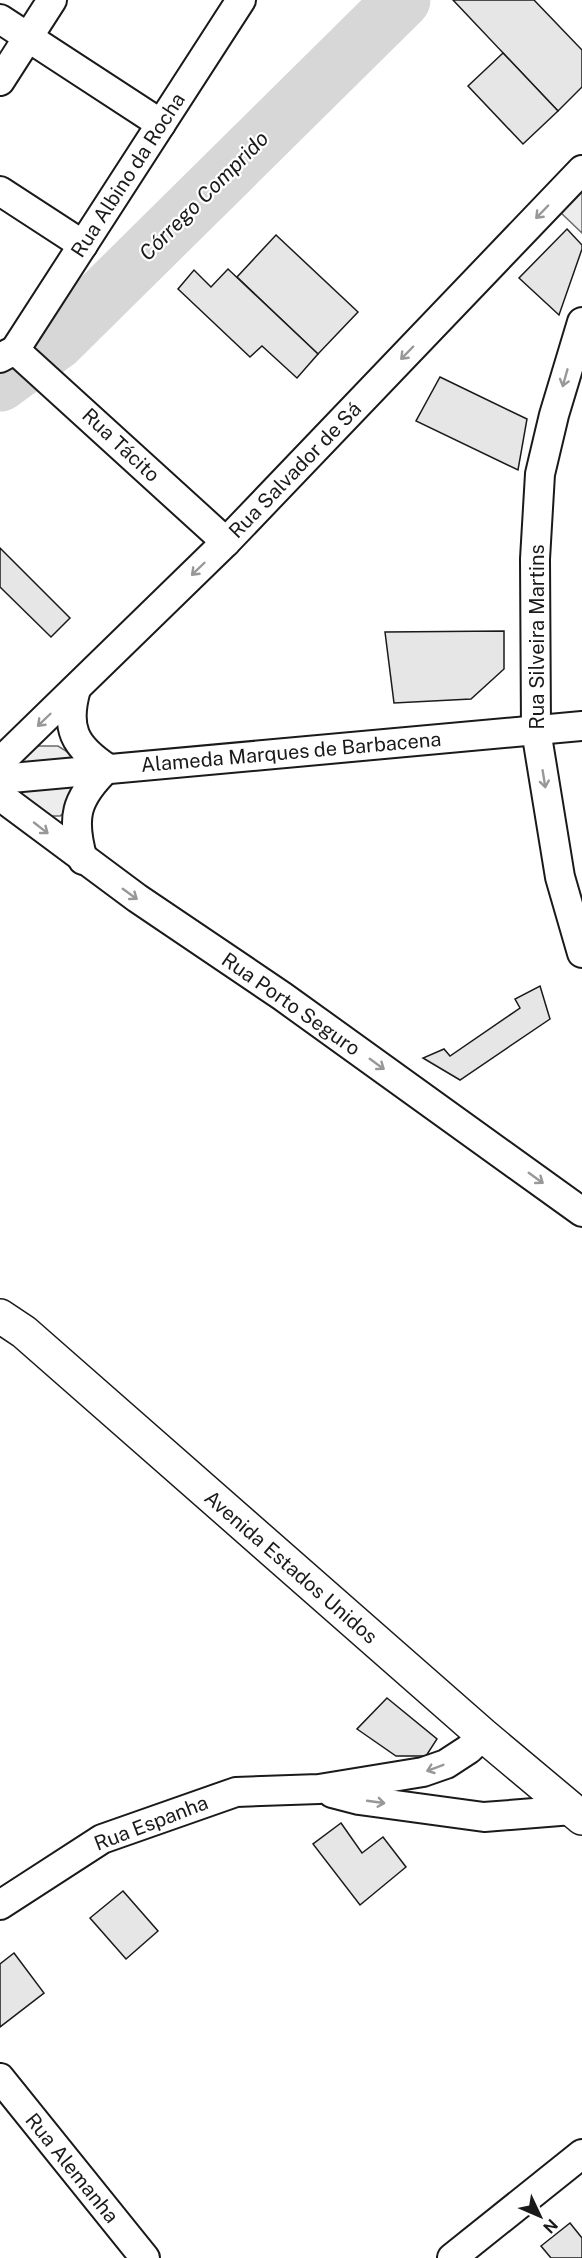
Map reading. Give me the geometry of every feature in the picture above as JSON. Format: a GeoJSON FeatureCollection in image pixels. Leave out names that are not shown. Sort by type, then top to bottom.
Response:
{"type":"FeatureCollection","features":[{"type":"Feature","properties":{"kind":"street"},"geometry":{"type":"LineString","coordinates":[[0,81],[52,0]]}},
{"type":"Feature","properties":{"kind":"street","name":"Rua Albino da Rocha"},"geometry":{"type":"LineString","coordinates":[[18,358],[82,244],[241,0]]}},
{"type":"Feature","properties":{"kind":"street"},"geometry":{"type":"LineString","coordinates":[[0,19],[161,124]]}},
{"type":"Feature","properties":{"kind":"street","name":"Rua Salvador de Sá"},"geometry":{"type":"LineString","coordinates":[[0,762],[226,542],[582,170]]}},
{"type":"Feature","properties":{"kind":"street"},"geometry":{"type":"LineString","coordinates":[[0,191],[82,244]]}},
{"type":"Feature","properties":{"kind":"street","name":"Rua Silveira Martins"},"geometry":{"type":"LineString","coordinates":[[582,322],[554,416],[540,474],[535,559],[536,730],[560,877],[582,952]]}},
{"type":"Feature","properties":{"kind":"street","name":"Rua Tácito"},"geometry":{"type":"LineString","coordinates":[[18,358],[226,542]]}},
{"type":"Feature","properties":{"kind":"street"},"geometry":{"type":"LineString","coordinates":[[76,689],[71,707],[71,722],[76,738],[82,748],[107,768],[93,782],[80,802],[75,822],[83,860]]}},
{"type":"Feature","properties":{"kind":"street","name":"Alameda Marques de Barbacena"},"geometry":{"type":"LineString","coordinates":[[0,779],[582,726]]}},
{"type":"Feature","properties":{"kind":"street","name":"Rua Porto Seguro"},"geometry":{"type":"LineString","coordinates":[[0,796],[83,860],[282,996],[582,1212]]}},
{"type":"Feature","properties":{"kind":"street","name":"Avenida Estados Unidos"},"geometry":{"type":"LineString","coordinates":[[0,1316],[33,1340],[483,1735],[577,1814]]}},
{"type":"Feature","properties":{"kind":"street","name":"Rua Espanha"},"geometry":{"type":"LineString","coordinates":[[0,1905],[102,1839],[236,1792],[319,1789],[423,1772],[446,1764],[469,1749],[483,1735]]}},
{"type":"Feature","properties":{"kind":"street","name":"Rua Espanha"},"geometry":{"type":"LineString","coordinates":[[319,1789],[359,1800],[484,1816],[577,1814]]}},
{"type":"Feature","properties":{"kind":"street","name":"Rua Alemanha"},"geometry":{"type":"LineString","coordinates":[[0,2078],[145,2258]]}},
{"type":"Feature","properties":{"kind":"street"},"geometry":{"type":"LineString","coordinates":[[452,2258],[582,2154]]}},
{"type":"Feature","properties":{"kind":"shaded area"},"geometry":{"type":"Polygon","coordinates":[[[582,190],[582,233],[560,212],[582,190]]]}},
{"type":"Feature","properties":{"kind":"shaded area"},"geometry":{"type":"Polygon","coordinates":[[[34,746],[58,746],[74,756],[74,807],[60,816],[41,816],[18,800],[17,755],[34,746]]]}},
{"type":"Feature","properties":{"kind":"building"},"geometry":{"type":"Polygon","coordinates":[[[453,0],[534,0],[582,50],[582,87],[558,111],[453,0]]]}},
{"type":"Feature","properties":{"kind":"building"},"geometry":{"type":"Polygon","coordinates":[[[503,53],[558,111],[523,144],[468,86],[503,53]]]}},
{"type":"Feature","properties":{"kind":"building"},"geometry":{"type":"Polygon","coordinates":[[[567,229],[582,245],[582,249],[559,315],[519,278],[567,229]]]}},
{"type":"Feature","properties":{"kind":"building"},"geometry":{"type":"Polygon","coordinates":[[[276,235],[358,312],[318,354],[237,277],[276,235]]]}},
{"type":"Feature","properties":{"kind":"building"},"geometry":{"type":"Polygon","coordinates":[[[228,269],[318,354],[297,378],[262,346],[250,357],[178,289],[194,270],[211,287],[228,269]]]}},
{"type":"Feature","properties":{"kind":"building"},"geometry":{"type":"Polygon","coordinates":[[[440,377],[527,419],[518,470],[416,421],[440,377]]]}},
{"type":"Feature","properties":{"kind":"building"},"geometry":{"type":"Polygon","coordinates":[[[0,548],[70,618],[51,637],[0,587],[0,548]]]}},
{"type":"Feature","properties":{"kind":"building"},"geometry":{"type":"Polygon","coordinates":[[[504,631],[504,669],[471,699],[394,703],[385,632],[504,631]]]}},
{"type":"Feature","properties":{"kind":"building"},"geometry":{"type":"Polygon","coordinates":[[[540,986],[550,1019],[460,1080],[423,1058],[444,1049],[450,1056],[520,1008],[515,999],[540,986]]]}},
{"type":"Feature","properties":{"kind":"building"},"geometry":{"type":"Polygon","coordinates":[[[387,1698],[437,1739],[426,1756],[396,1756],[357,1729],[387,1698]]]}},
{"type":"Feature","properties":{"kind":"building"},"geometry":{"type":"Polygon","coordinates":[[[341,1823],[362,1853],[383,1837],[406,1867],[360,1905],[313,1844],[341,1823]]]}},
{"type":"Feature","properties":{"kind":"building"},"geometry":{"type":"Polygon","coordinates":[[[123,1891],[158,1931],[126,1959],[90,1918],[123,1891]]]}},
{"type":"Feature","properties":{"kind":"building"},"geometry":{"type":"Polygon","coordinates":[[[14,1953],[44,1993],[0,2027],[0,1964],[14,1953]]]}},
{"type":"Feature","properties":{"kind":"building"},"geometry":{"type":"Polygon","coordinates":[[[570,2223],[582,2238],[582,2258],[551,2258],[541,2246],[570,2223]]]}},
{"type":"Feature","properties":{"kind":"waterway","name":"Córrego Comprido"},"geometry":{"type":"LineString","coordinates":[[0,383],[57,341],[402,0]]}}]}
